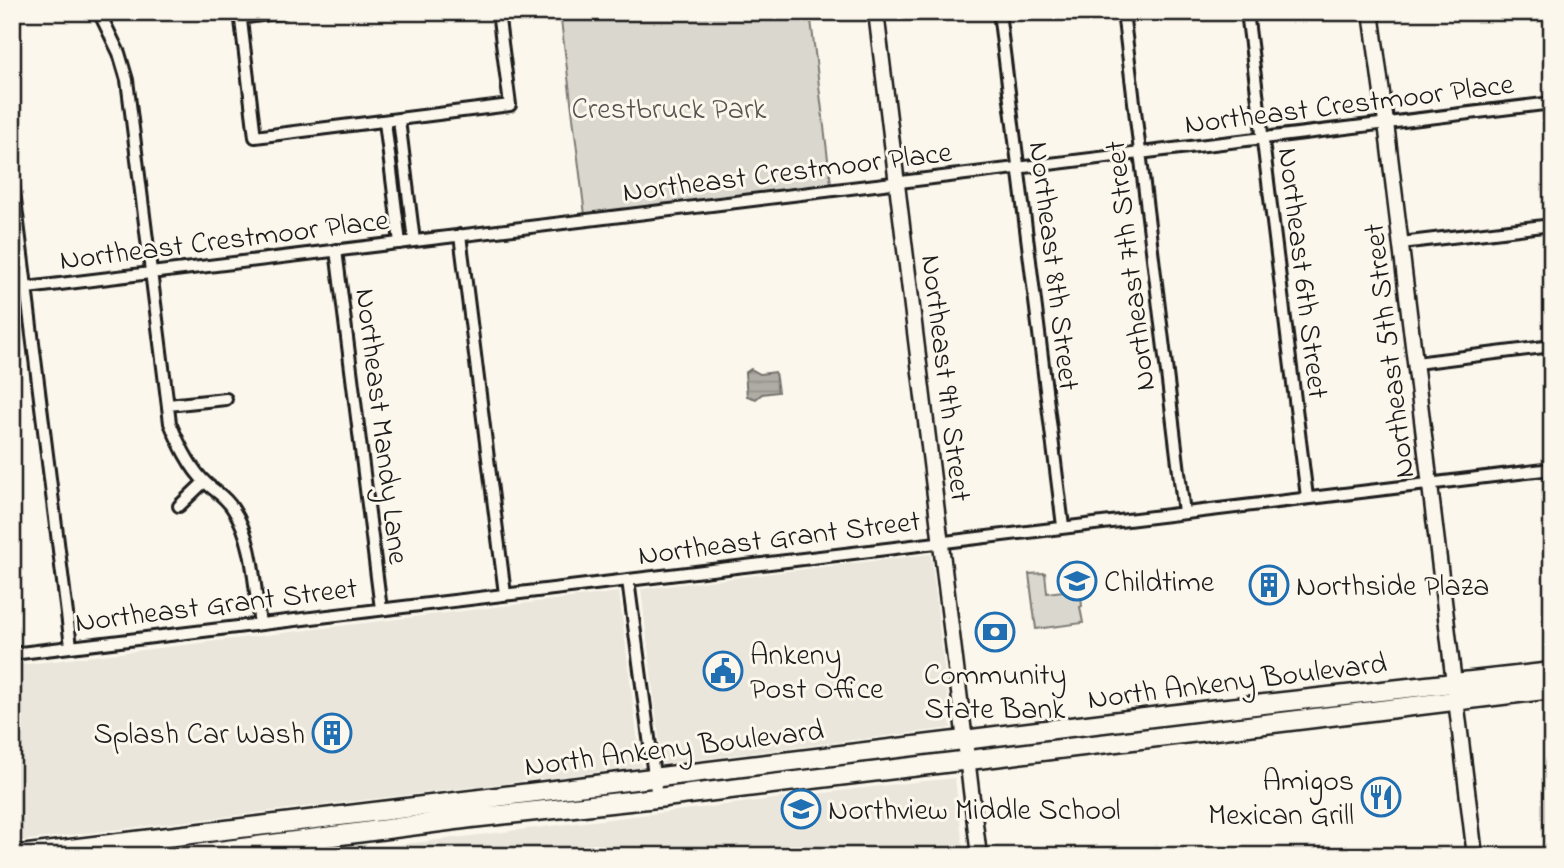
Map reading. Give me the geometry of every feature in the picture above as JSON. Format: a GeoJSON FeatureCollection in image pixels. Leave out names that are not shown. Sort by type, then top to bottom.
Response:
{"type":"FeatureCollection","features":[{"type":"Feature","properties":{"kind":"main road","name":"North Ankeny Boulevard"},"geometry":{"type":"LineString","coordinates":[[1456,692],[1552,672]]}},
{"type":"Feature","properties":{"kind":"main road","name":"North Ankeny Boulevard"},"geometry":{"type":"LineString","coordinates":[[180,856],[471,818],[657,799],[1198,712],[1456,692],[1552,689]]}},
{"type":"Feature","properties":{"kind":"main road","name":"North Ankeny Boulevard"},"geometry":{"type":"LineString","coordinates":[[12,856],[654,779],[966,751]]}},
{"type":"Feature","properties":{"kind":"street"},"geometry":{"type":"LineString","coordinates":[[99,12],[120,52],[125,69],[170,423],[180,446],[204,482],[220,492],[233,508],[243,528],[248,541],[260,624]]}},
{"type":"Feature","properties":{"kind":"street"},"geometry":{"type":"LineString","coordinates":[[283,12],[240,15],[255,137],[510,105],[498,12]]}},
{"type":"Feature","properties":{"kind":"street","name":"Northeast 9th Street"},"geometry":{"type":"LineString","coordinates":[[876,12],[979,856]]}},
{"type":"Feature","properties":{"kind":"street","name":"Northeast 8th Street"},"geometry":{"type":"LineString","coordinates":[[999,12],[1063,526]]}},
{"type":"Feature","properties":{"kind":"street","name":"Northeast 7th Street"},"geometry":{"type":"LineString","coordinates":[[1123,12],[1184,513]]}},
{"type":"Feature","properties":{"kind":"street","name":"Northeast 6th Street"},"geometry":{"type":"LineString","coordinates":[[1247,12],[1307,497]]}},
{"type":"Feature","properties":{"kind":"street","name":"Northeast 5th Street"},"geometry":{"type":"LineString","coordinates":[[1371,12],[1387,123],[1475,856]]}},
{"type":"Feature","properties":{"kind":"street","name":"Northeast Crestmoor Place"},"geometry":{"type":"LineString","coordinates":[[27,288],[1552,103]]}},
{"type":"Feature","properties":{"kind":"street"},"geometry":{"type":"LineString","coordinates":[[399,120],[414,241]]}},
{"type":"Feature","properties":{"kind":"street"},"geometry":{"type":"LineString","coordinates":[[385,122],[400,243]]}},
{"type":"Feature","properties":{"kind":"street"},"geometry":{"type":"LineString","coordinates":[[12,175],[71,646]]}},
{"type":"Feature","properties":{"kind":"street"},"geometry":{"type":"LineString","coordinates":[[1401,243],[1552,225]]}},
{"type":"Feature","properties":{"kind":"street"},"geometry":{"type":"LineString","coordinates":[[460,235],[505,594]]}},
{"type":"Feature","properties":{"kind":"street","name":"Northeast Mandy Lane"},"geometry":{"type":"LineString","coordinates":[[336,250],[381,609]]}},
{"type":"Feature","properties":{"kind":"street"},"geometry":{"type":"LineString","coordinates":[[1416,363],[1552,346]]}},
{"type":"Feature","properties":{"kind":"street"},"geometry":{"type":"LineString","coordinates":[[168,405],[226,399]]}},
{"type":"Feature","properties":{"kind":"street","name":"Northeast Grant Street"},"geometry":{"type":"LineString","coordinates":[[12,654],[1552,469]]}},
{"type":"Feature","properties":{"kind":"street"},"geometry":{"type":"LineString","coordinates":[[179,506],[204,482]]}},
{"type":"Feature","properties":{"kind":"street"},"geometry":{"type":"LineString","coordinates":[[628,580],[657,799]]}},
{"type":"Feature","properties":{"kind":"shaded area"},"geometry":{"type":"Polygon","coordinates":[[[751,369],[760,374],[775,372],[778,392],[762,394],[756,399],[747,396],[745,373],[751,369]]]}},
{"type":"Feature","properties":{"kind":"shaded area"},"geometry":{"type":"Polygon","coordinates":[[[931,554],[951,728],[662,764],[641,589],[931,554]]]}},
{"type":"Feature","properties":{"kind":"shaded area"},"geometry":{"type":"Polygon","coordinates":[[[619,592],[641,767],[12,842],[12,666],[619,592]]]}},
{"type":"Feature","properties":{"kind":"shaded area","name":"Northview Middle School"},"geometry":{"type":"Polygon","coordinates":[[[955,778],[964,856],[306,856],[905,783],[955,778]]]}},
{"type":"Feature","properties":{"kind":"green space","name":"Crestbruck Park"},"geometry":{"type":"Polygon","coordinates":[[[560,12],[810,12],[831,184],[585,215],[560,12]]]}},
{"type":"Feature","properties":{"kind":"green space"},"geometry":{"type":"Polygon","coordinates":[[[1045,573],[1047,593],[1080,589],[1083,623],[1036,629],[1029,574],[1045,573]]]}},
{"type":"Feature","properties":{"kind":"place","name":"Childtime"},"geometry":{"type":"Point","coordinates":[1077,581]}},
{"type":"Feature","properties":{"kind":"place","name":"Northside Plaza"},"geometry":{"type":"Point","coordinates":[1269,585]}},
{"type":"Feature","properties":{"kind":"place","name":"Community State Bank"},"geometry":{"type":"Point","coordinates":[995,632]}},
{"type":"Feature","properties":{"kind":"place","name":"Ankeny Post Office"},"geometry":{"type":"Point","coordinates":[723,671]}},
{"type":"Feature","properties":{"kind":"place","name":"Splash Car Wash"},"geometry":{"type":"Point","coordinates":[332,733]}},
{"type":"Feature","properties":{"kind":"place","name":"Amigos Mexican Grill"},"geometry":{"type":"Point","coordinates":[1381,797]}},
{"type":"Feature","properties":{"kind":"place","name":"Northview Middle School"},"geometry":{"type":"Point","coordinates":[801,809]}}]}
